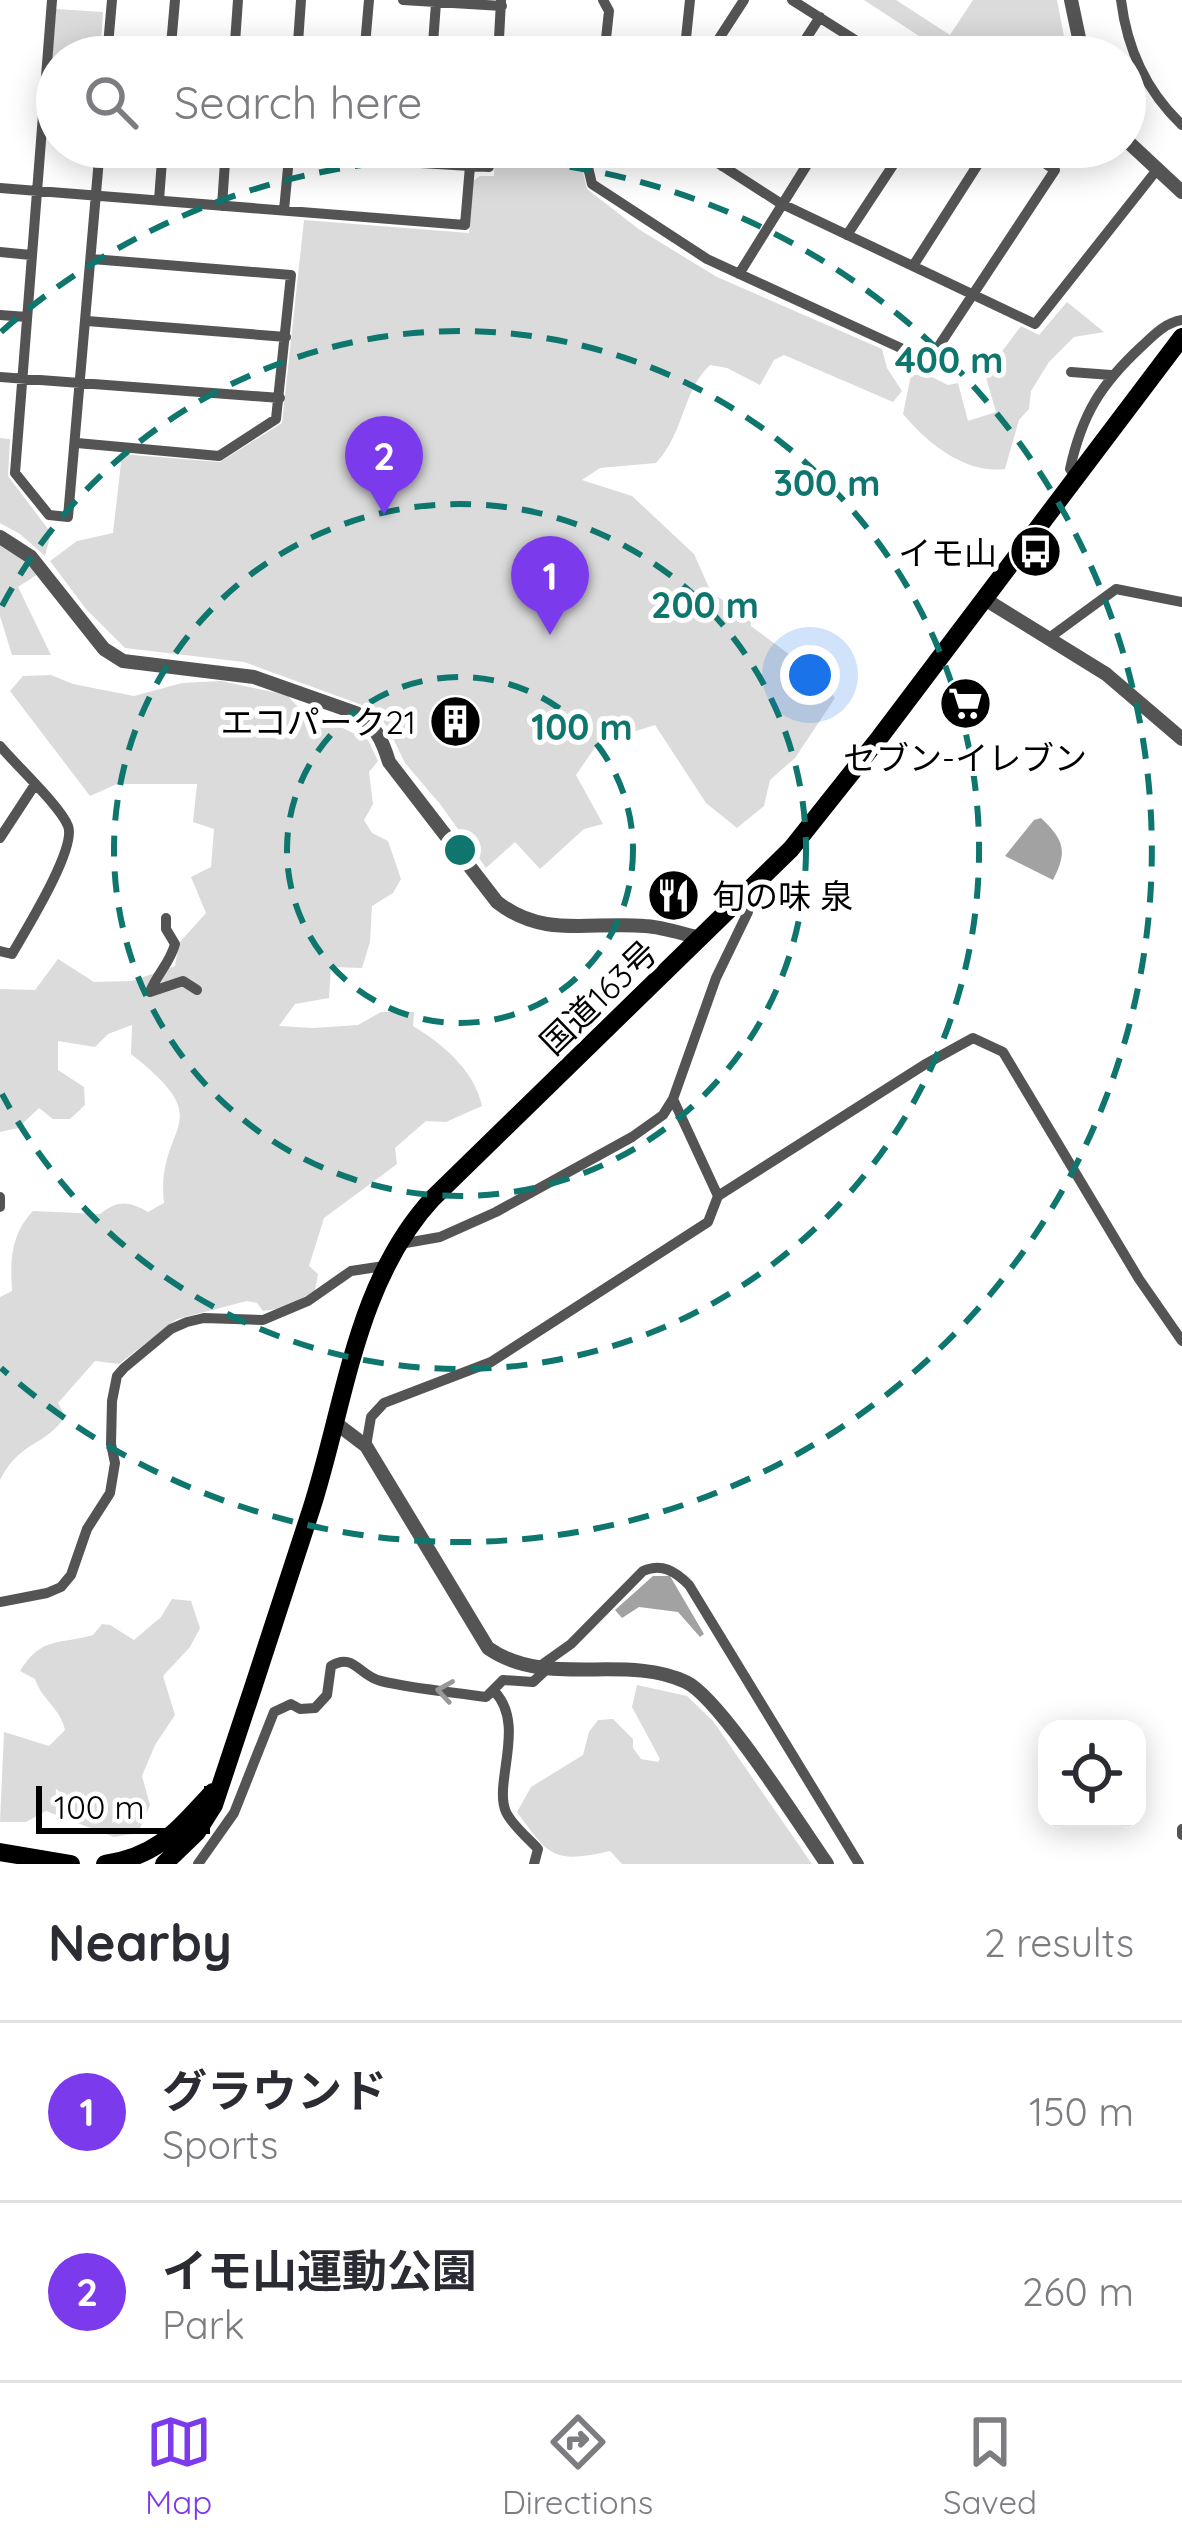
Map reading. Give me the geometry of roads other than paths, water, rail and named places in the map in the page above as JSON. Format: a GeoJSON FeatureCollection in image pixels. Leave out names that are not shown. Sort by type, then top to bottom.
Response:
{"type":"FeatureCollection","features":[{"type":"Feature","properties":{"kind":"highway","name":"国道163号"},"geometry":{"type":"LineString","coordinates":[[164,1864],[206,1820],[221,1784],[337,1424],[371,1296],[397,1244],[433,1198],[745,896],[831,800],[1182,337]]}},
{"type":"Feature","properties":{"kind":"highway","name":"国道163号"},"geometry":{"type":"LineString","coordinates":[[105,1864],[165,1843],[221,1784]]}},
{"type":"Feature","properties":{"kind":"highway"},"geometry":{"type":"LineString","coordinates":[[0,1852],[71,1864]]}},
{"type":"Feature","properties":{"kind":"street"},"geometry":{"type":"LineString","coordinates":[[49,36],[52,0]]}},
{"type":"Feature","properties":{"kind":"street"},"geometry":{"type":"LineString","coordinates":[[109,36],[112,0]]}},
{"type":"Feature","properties":{"kind":"street"},"geometry":{"type":"LineString","coordinates":[[172,36],[175,0]]}},
{"type":"Feature","properties":{"kind":"street"},"geometry":{"type":"LineString","coordinates":[[235,36],[238,0]]}},
{"type":"Feature","properties":{"kind":"street"},"geometry":{"type":"LineString","coordinates":[[298,36],[301,0]]}},
{"type":"Feature","properties":{"kind":"street"},"geometry":{"type":"LineString","coordinates":[[365,36],[368,0]]}},
{"type":"Feature","properties":{"kind":"street"},"geometry":{"type":"LineString","coordinates":[[403,0],[502,3],[500,36]]}},
{"type":"Feature","properties":{"kind":"street"},"geometry":{"type":"LineString","coordinates":[[603,0],[609,11],[606,36]]}},
{"type":"Feature","properties":{"kind":"street"},"geometry":{"type":"LineString","coordinates":[[686,36],[690,0]]}},
{"type":"Feature","properties":{"kind":"street"},"geometry":{"type":"LineString","coordinates":[[721,36],[744,0]]}},
{"type":"Feature","properties":{"kind":"street"},"geometry":{"type":"LineString","coordinates":[[792,0],[849,36]]}},
{"type":"Feature","properties":{"kind":"street"},"geometry":{"type":"LineString","coordinates":[[1071,0],[1079,36]]}},
{"type":"Feature","properties":{"kind":"street"},"geometry":{"type":"LineString","coordinates":[[1121,0],[1127,36]]}},
{"type":"Feature","properties":{"kind":"street"},"geometry":{"type":"LineString","coordinates":[[434,36],[436,3]]}},
{"type":"Feature","properties":{"kind":"street"},"geometry":{"type":"LineString","coordinates":[[808,36],[820,17]]}},
{"type":"Feature","properties":{"kind":"street"},"geometry":{"type":"LineString","coordinates":[[1146,77],[1182,125]]}},
{"type":"Feature","properties":{"kind":"street"},"geometry":{"type":"LineString","coordinates":[[1146,161],[1182,192]]}},
{"type":"Feature","properties":{"kind":"street"},"geometry":{"type":"LineString","coordinates":[[40,168],[15,473],[49,515],[68,517],[99,168]]}},
{"type":"Feature","properties":{"kind":"street"},"geometry":{"type":"LineString","coordinates":[[159,200],[161,168]]}},
{"type":"Feature","properties":{"kind":"street"},"geometry":{"type":"LineString","coordinates":[[222,206],[225,168]]}},
{"type":"Feature","properties":{"kind":"street"},"geometry":{"type":"LineString","coordinates":[[284,210],[288,168]]}},
{"type":"Feature","properties":{"kind":"street"},"geometry":{"type":"LineString","coordinates":[[0,188],[465,225],[470,168]]}},
{"type":"Feature","properties":{"kind":"street"},"geometry":{"type":"LineString","coordinates":[[588,168],[592,184],[706,259],[929,361],[975,296],[1052,168]]}},
{"type":"Feature","properties":{"kind":"street"},"geometry":{"type":"LineString","coordinates":[[725,168],[780,203],[1035,324],[1156,171]]}},
{"type":"Feature","properties":{"kind":"street"},"geometry":{"type":"LineString","coordinates":[[739,274],[804,168]]}},
{"type":"Feature","properties":{"kind":"street"},"geometry":{"type":"LineString","coordinates":[[847,235],[891,168]]}},
{"type":"Feature","properties":{"kind":"street"},"geometry":{"type":"LineString","coordinates":[[914,266],[976,168]]}},
{"type":"Feature","properties":{"kind":"street"},"geometry":{"type":"LineString","coordinates":[[0,252],[31,255]]}},
{"type":"Feature","properties":{"kind":"street"},"geometry":{"type":"LineString","coordinates":[[77,443],[219,457],[277,419],[286,337],[291,275],[92,259]]}},
{"type":"Feature","properties":{"kind":"street"},"geometry":{"type":"LineString","coordinates":[[0,315],[27,317]]}},
{"type":"Feature","properties":{"kind":"street"},"geometry":{"type":"LineString","coordinates":[[1076,478],[1070,469],[1086,413],[1111,375],[1168,323],[1182,320]]}},
{"type":"Feature","properties":{"kind":"street"},"geometry":{"type":"LineString","coordinates":[[87,321],[286,337]]}},
{"type":"Feature","properties":{"kind":"street"},"geometry":{"type":"LineString","coordinates":[[1071,372],[1111,375]]}},
{"type":"Feature","properties":{"kind":"street"},"geometry":{"type":"LineString","coordinates":[[0,377],[280,398]]}},
{"type":"Feature","properties":{"kind":"street"},"geometry":{"type":"LineString","coordinates":[[0,537],[31,557],[104,649],[124,661],[254,677],[356,712],[382,739],[389,762],[496,902],[515,916],[546,926],[647,926],[701,938]]}},
{"type":"Feature","properties":{"kind":"street"},"geometry":{"type":"LineString","coordinates":[[1049,638],[1116,589],[1182,602]]}},
{"type":"Feature","properties":{"kind":"street"},"geometry":{"type":"LineString","coordinates":[[983,598],[1106,674],[1182,739]]}},
{"type":"Feature","properties":{"kind":"street"},"geometry":{"type":"LineString","coordinates":[[0,746],[69,827],[69,843],[13,955],[0,951]]}},
{"type":"Feature","properties":{"kind":"street"},"geometry":{"type":"LineString","coordinates":[[0,838],[34,785]]}},
{"type":"Feature","properties":{"kind":"street"},"geometry":{"type":"LineString","coordinates":[[397,1244],[440,1237],[496,1212],[664,1115],[716,978],[748,912],[745,896]]}},
{"type":"Feature","properties":{"kind":"street"},"geometry":{"type":"LineString","coordinates":[[166,918],[175,944],[151,992],[183,981],[196,989]]}},
{"type":"Feature","properties":{"kind":"street"},"geometry":{"type":"LineString","coordinates":[[366,1446],[371,1417],[384,1403],[490,1362],[708,1222],[718,1196],[951,1048],[974,1039],[990,1042],[1003,1052],[1139,1279],[1182,1341]]}},
{"type":"Feature","properties":{"kind":"street"},"geometry":{"type":"LineString","coordinates":[[673,1099],[718,1196]]}},
{"type":"Feature","properties":{"kind":"street"},"geometry":{"type":"LineString","coordinates":[[0,1197],[0,1207]]}},
{"type":"Feature","properties":{"kind":"street"},"geometry":{"type":"LineString","coordinates":[[0,1602],[47,1593],[71,1575],[87,1528],[110,1493],[115,1463],[112,1401],[117,1376],[124,1368],[171,1329],[187,1322],[275,1316],[308,1301],[351,1271],[384,1266]]}},
{"type":"Feature","properties":{"kind":"street"},"geometry":{"type":"LineString","coordinates":[[337,1424],[366,1446],[488,1648],[517,1664],[663,1674],[701,1690],[826,1864]]}},
{"type":"Feature","properties":{"kind":"street"},"geometry":{"type":"LineString","coordinates":[[198,1864],[234,1814],[274,1712],[291,1704],[315,1708],[327,1695],[331,1666],[337,1662],[353,1663],[380,1682],[486,1697],[503,1680],[533,1682],[643,1571],[654,1567],[668,1568],[689,1585],[859,1864]]}},
{"type":"Feature","properties":{"kind":"street"},"geometry":{"type":"LineString","coordinates":[[494,1691],[505,1708],[512,1751],[503,1800],[507,1815],[538,1849],[534,1864]]}},
{"type":"Feature","properties":{"kind":"place","name":"イモ山運動公園"},"geometry":{"type":"Point","coordinates":[384,515]}},
{"type":"Feature","properties":{"kind":"place","name":"イモ山"},"geometry":{"type":"Point","coordinates":[1036,552]}},
{"type":"Feature","properties":{"kind":"place","name":"グラウンド"},"geometry":{"type":"Point","coordinates":[550,635]}},
{"type":"Feature","properties":{"kind":"place","name":"セブン-イレブン"},"geometry":{"type":"Point","coordinates":[965,703]}},
{"type":"Feature","properties":{"kind":"place","name":"エコパーク21"},"geometry":{"type":"Point","coordinates":[455,721]}},
{"type":"Feature","properties":{"kind":"place","name":"旬の味 泉"},"geometry":{"type":"Point","coordinates":[673,895]}}]}
